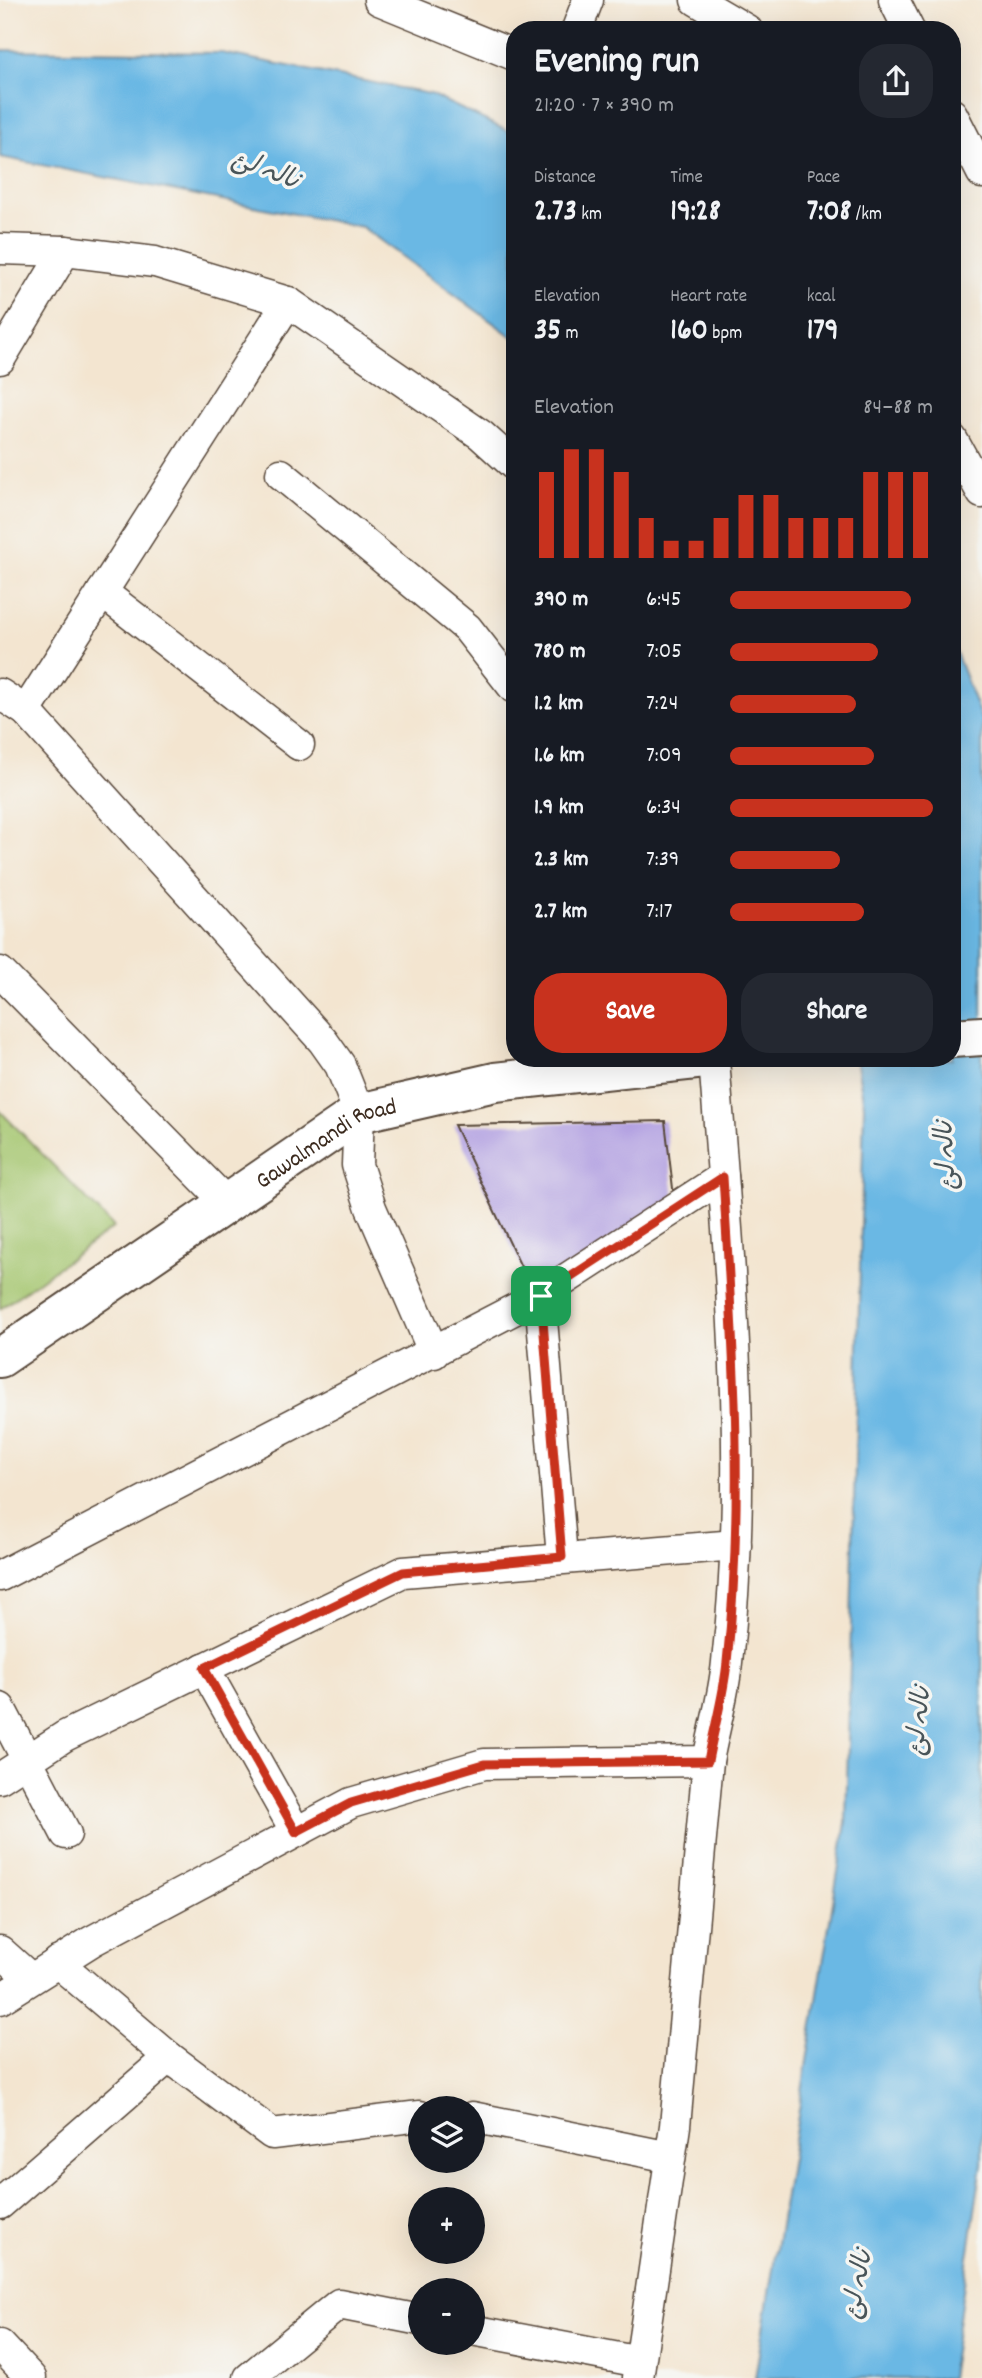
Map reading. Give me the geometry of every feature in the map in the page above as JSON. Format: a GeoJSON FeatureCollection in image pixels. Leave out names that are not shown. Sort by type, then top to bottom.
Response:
{"type":"FeatureCollection","features":[{"type":"Feature","properties":{"kind":"street"},"geometry":{"type":"LineString","coordinates":[[379,0],[506,52]]}},
{"type":"Feature","properties":{"kind":"street"},"geometry":{"type":"LineString","coordinates":[[580,21],[588,0]]}},
{"type":"Feature","properties":{"kind":"street"},"geometry":{"type":"LineString","coordinates":[[696,0],[732,21]]}},
{"type":"Feature","properties":{"kind":"street"},"geometry":{"type":"LineString","coordinates":[[894,0],[904,21]]}},
{"type":"Feature","properties":{"kind":"street"},"geometry":{"type":"LineString","coordinates":[[961,132],[982,173]]}},
{"type":"Feature","properties":{"kind":"street"},"geometry":{"type":"LineString","coordinates":[[0,248],[65,251],[155,262],[288,302],[481,435],[506,458]]}},
{"type":"Feature","properties":{"kind":"street"},"geometry":{"type":"LineString","coordinates":[[0,359],[65,251]]}},
{"type":"Feature","properties":{"kind":"street"},"geometry":{"type":"LineString","coordinates":[[26,710],[288,302]]}},
{"type":"Feature","properties":{"kind":"street"},"geometry":{"type":"LineString","coordinates":[[961,455],[982,493]]}},
{"type":"Feature","properties":{"kind":"street"},"geometry":{"type":"LineString","coordinates":[[281,474],[467,628],[506,678]]}},
{"type":"Feature","properties":{"kind":"street"},"geometry":{"type":"LineString","coordinates":[[102,592],[299,745]]}},
{"type":"Feature","properties":{"kind":"street"},"geometry":{"type":"LineString","coordinates":[[0,694],[26,710],[323,1041],[340,1065],[359,1113],[357,1165],[371,1208],[434,1353]]}},
{"type":"Feature","properties":{"kind":"street"},"geometry":{"type":"LineString","coordinates":[[0,972],[228,1204]]}},
{"type":"Feature","properties":{"kind":"street"},"geometry":{"type":"LineString","coordinates":[[961,1037],[982,1035]]}},
{"type":"Feature","properties":{"kind":"street","name":"Gawalmandi Road"},"geometry":{"type":"LineString","coordinates":[[0,1357],[359,1113],[495,1082],[616,1067]]}},
{"type":"Feature","properties":{"kind":"street"},"geometry":{"type":"LineString","coordinates":[[485,2333],[639,2370],[670,2157],[708,1761],[727,1664],[736,1545],[738,1412],[715,1067]]}},
{"type":"Feature","properties":{"kind":"street"},"geometry":{"type":"LineString","coordinates":[[0,1576],[541,1296],[723,1177]]}},
{"type":"Feature","properties":{"kind":"street"},"geometry":{"type":"LineString","coordinates":[[541,1296],[562,1557]]}},
{"type":"Feature","properties":{"kind":"street"},"geometry":{"type":"LineString","coordinates":[[0,1778],[65,1737],[403,1572],[562,1557],[736,1545]]}},
{"type":"Feature","properties":{"kind":"street"},"geometry":{"type":"LineString","coordinates":[[204,1668],[296,1832]]}},
{"type":"Feature","properties":{"kind":"street"},"geometry":{"type":"LineString","coordinates":[[0,1708],[26,1763],[66,1834]]}},
{"type":"Feature","properties":{"kind":"street"},"geometry":{"type":"LineString","coordinates":[[0,1999],[57,1962],[351,1803],[484,1764],[708,1761]]}},
{"type":"Feature","properties":{"kind":"street"},"geometry":{"type":"LineString","coordinates":[[0,1951],[30,1978]]}},
{"type":"Feature","properties":{"kind":"street"},"geometry":{"type":"LineString","coordinates":[[57,1962],[169,2057],[272,2134],[408,2117]]}},
{"type":"Feature","properties":{"kind":"street"},"geometry":{"type":"LineString","coordinates":[[0,2204],[169,2057]]}},
{"type":"Feature","properties":{"kind":"street"},"geometry":{"type":"LineString","coordinates":[[485,2120],[670,2157]]}},
{"type":"Feature","properties":{"kind":"street"},"geometry":{"type":"LineString","coordinates":[[249,2378],[340,2304],[408,2318]]}},
{"type":"Feature","properties":{"kind":"street"},"geometry":{"type":"LineString","coordinates":[[0,2345],[31,2378]]}},
{"type":"Feature","properties":{"kind":"green space"},"geometry":{"type":"Polygon","coordinates":[[[0,1111],[114,1227],[0,1309],[0,1111]]]}},
{"type":"Feature","properties":{"kind":"water","name":"نالہ لئ"},"geometry":{"type":"Polygon","coordinates":[[[0,50],[222,53],[430,94],[506,130],[506,332],[362,227],[0,157],[0,50]]]}},
{"type":"Feature","properties":{"kind":"water","name":"نالہ لئ"},"geometry":{"type":"Polygon","coordinates":[[[961,666],[982,721],[982,2164],[950,2378],[755,2378],[846,1823],[864,1105],[857,1067],[961,1067],[961,666]]]}},
{"type":"Feature","properties":{"kind":"building"},"geometry":{"type":"Polygon","coordinates":[[[665,1121],[676,1214],[532,1290],[454,1125],[665,1121]]]}},
{"type":"Feature","properties":{"kind":"route"},"geometry":{"type":"LineString","coordinates":[[723,1177],[738,1412],[736,1545],[727,1664],[708,1761],[484,1764],[351,1803],[296,1832],[204,1668],[403,1572],[562,1557],[541,1296],[723,1177]]}}]}
